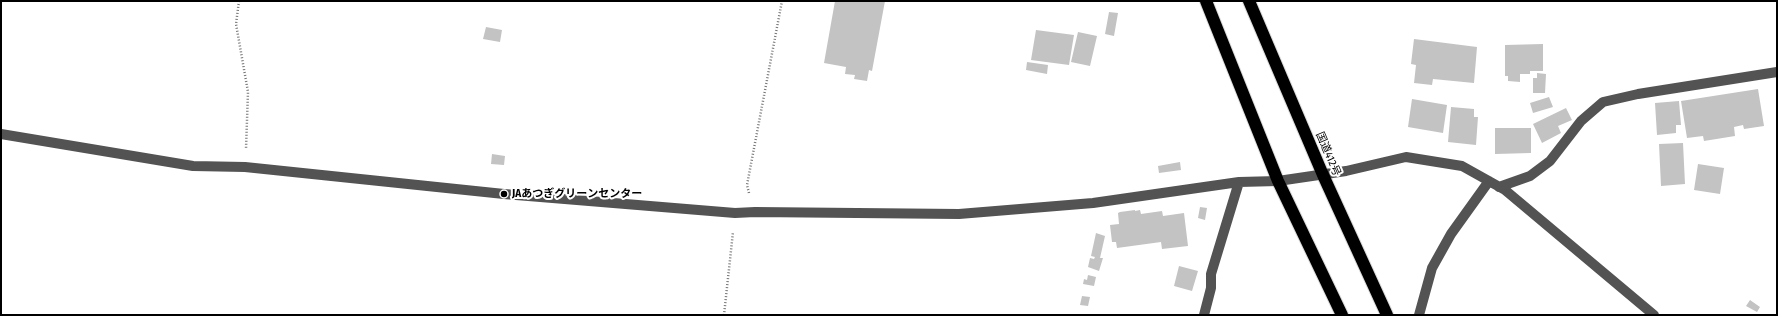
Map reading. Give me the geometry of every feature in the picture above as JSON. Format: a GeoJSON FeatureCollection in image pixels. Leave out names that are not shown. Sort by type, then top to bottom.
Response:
{"type":"FeatureCollection","features":[{"type":"Feature","properties":{"kind":"highway"},"geometry":{"type":"LineString","coordinates":[[1206,1],[1278,180],[1342,315]]}},
{"type":"Feature","properties":{"kind":"highway","name":"国道412号"},"geometry":{"type":"LineString","coordinates":[[1250,1],[1323,175],[1386,315]]}},
{"type":"Feature","properties":{"kind":"street"},"geometry":{"type":"LineString","coordinates":[[1499,187],[1530,176],[1550,161],[1582,121],[1603,102],[1638,94],[1777,72]]}},
{"type":"Feature","properties":{"kind":"street"},"geometry":{"type":"LineString","coordinates":[[1,134],[193,166],[245,167],[504,194],[735,213],[959,214],[1092,203],[1239,182],[1278,180],[1323,175],[1406,157],[1462,166],[1499,187],[1512,196],[1654,315]]}},
{"type":"Feature","properties":{"kind":"street"},"geometry":{"type":"LineString","coordinates":[[1419,315],[1432,268],[1451,234],[1489,181]]}},
{"type":"Feature","properties":{"kind":"street"},"geometry":{"type":"LineString","coordinates":[[1204,315],[1211,288],[1212,274],[1239,182]]}},
{"type":"Feature","properties":{"kind":"path"},"geometry":{"type":"LineString","coordinates":[[239,1],[236,24],[248,92],[245,167]]}},
{"type":"Feature","properties":{"kind":"path"},"geometry":{"type":"LineString","coordinates":[[755,212],[747,185],[782,1]]}},
{"type":"Feature","properties":{"kind":"path"},"geometry":{"type":"LineString","coordinates":[[724,315],[735,213]]}},
{"type":"Feature","properties":{"kind":"building"},"geometry":{"type":"Polygon","coordinates":[[[835,1],[885,1],[872,71],[869,70],[867,81],[854,79],[855,75],[845,74],[846,67],[824,63],[835,1]]]}},
{"type":"Feature","properties":{"kind":"building"},"geometry":{"type":"Polygon","coordinates":[[[1109,12],[1118,13],[1114,36],[1105,34],[1109,12]]]}},
{"type":"Feature","properties":{"kind":"building"},"geometry":{"type":"Polygon","coordinates":[[[486,27],[502,30],[500,42],[483,39],[486,27]]]}},
{"type":"Feature","properties":{"kind":"building"},"geometry":{"type":"Polygon","coordinates":[[[1036,30],[1074,35],[1069,65],[1031,60],[1036,30]]]}},
{"type":"Feature","properties":{"kind":"building"},"geometry":{"type":"Polygon","coordinates":[[[1078,32],[1097,36],[1090,66],[1071,62],[1078,32]]]}},
{"type":"Feature","properties":{"kind":"building"},"geometry":{"type":"Polygon","coordinates":[[[1414,39],[1477,47],[1474,83],[1433,79],[1432,85],[1414,83],[1416,65],[1411,64],[1414,39]]]}},
{"type":"Feature","properties":{"kind":"building"},"geometry":{"type":"Polygon","coordinates":[[[1543,44],[1543,71],[1530,71],[1530,74],[1520,74],[1520,82],[1508,81],[1508,76],[1505,76],[1505,45],[1543,44]]]}},
{"type":"Feature","properties":{"kind":"building"},"geometry":{"type":"Polygon","coordinates":[[[1027,62],[1048,65],[1047,74],[1026,70],[1027,62]]]}},
{"type":"Feature","properties":{"kind":"building"},"geometry":{"type":"Polygon","coordinates":[[[1537,73],[1546,74],[1545,93],[1533,93],[1533,78],[1537,78],[1537,73]]]}},
{"type":"Feature","properties":{"kind":"building"},"geometry":{"type":"Polygon","coordinates":[[[1758,89],[1764,126],[1744,129],[1743,125],[1734,127],[1735,136],[1704,141],[1703,136],[1687,138],[1681,101],[1758,89]]]}},
{"type":"Feature","properties":{"kind":"building"},"geometry":{"type":"Polygon","coordinates":[[[1549,97],[1553,107],[1533,113],[1530,103],[1549,97]]]}},
{"type":"Feature","properties":{"kind":"building"},"geometry":{"type":"Polygon","coordinates":[[[1412,99],[1447,105],[1443,133],[1408,127],[1412,99]]]}},
{"type":"Feature","properties":{"kind":"building"},"geometry":{"type":"Polygon","coordinates":[[[1679,101],[1681,125],[1676,125],[1676,133],[1657,135],[1655,103],[1679,101]]]}},
{"type":"Feature","properties":{"kind":"building"},"geometry":{"type":"Polygon","coordinates":[[[1451,107],[1474,109],[1474,117],[1478,117],[1476,145],[1448,142],[1451,107]]]}},
{"type":"Feature","properties":{"kind":"building"},"geometry":{"type":"Polygon","coordinates":[[[1566,108],[1572,120],[1558,126],[1561,133],[1542,143],[1533,124],[1566,108]]]}},
{"type":"Feature","properties":{"kind":"building"},"geometry":{"type":"Polygon","coordinates":[[[1495,128],[1531,128],[1531,153],[1495,154],[1495,128]]]}},
{"type":"Feature","properties":{"kind":"building"},"geometry":{"type":"Polygon","coordinates":[[[1683,143],[1685,184],[1661,186],[1659,144],[1683,143]]]}},
{"type":"Feature","properties":{"kind":"building"},"geometry":{"type":"Polygon","coordinates":[[[492,154],[505,156],[504,165],[491,164],[492,154]]]}},
{"type":"Feature","properties":{"kind":"building"},"geometry":{"type":"Polygon","coordinates":[[[1180,162],[1181,170],[1159,173],[1158,166],[1180,162]]]}},
{"type":"Feature","properties":{"kind":"building"},"geometry":{"type":"Polygon","coordinates":[[[1698,164],[1724,168],[1720,194],[1694,190],[1698,164]]]}},
{"type":"Feature","properties":{"kind":"building"},"geometry":{"type":"Polygon","coordinates":[[[1200,207],[1207,208],[1205,220],[1198,218],[1200,207]]]}},
{"type":"Feature","properties":{"kind":"building"},"geometry":{"type":"Polygon","coordinates":[[[1140,210],[1141,214],[1162,211],[1163,216],[1184,213],[1188,246],[1162,249],[1161,242],[1117,248],[1116,242],[1112,242],[1110,225],[1119,224],[1118,213],[1140,210]]]}},
{"type":"Feature","properties":{"kind":"building"},"geometry":{"type":"Polygon","coordinates":[[[1096,233],[1105,236],[1100,258],[1103,258],[1099,271],[1088,267],[1090,258],[1094,259],[1095,257],[1091,256],[1096,233]]]}},
{"type":"Feature","properties":{"kind":"building"},"geometry":{"type":"Polygon","coordinates":[[[1179,266],[1198,271],[1192,291],[1174,286],[1179,266]]]}},
{"type":"Feature","properties":{"kind":"building"},"geometry":{"type":"Polygon","coordinates":[[[1088,275],[1096,277],[1094,286],[1083,284],[1084,279],[1087,280],[1088,275]]]}},
{"type":"Feature","properties":{"kind":"building"},"geometry":{"type":"Polygon","coordinates":[[[1082,296],[1090,297],[1088,306],[1080,305],[1082,296]]]}},
{"type":"Feature","properties":{"kind":"building"},"geometry":{"type":"Polygon","coordinates":[[[1750,300],[1760,307],[1757,312],[1746,306],[1750,300]]]}},
{"type":"Feature","properties":{"kind":"place","name":"JAあつぎグリーンセンター"},"geometry":{"type":"Point","coordinates":[504,194]}}]}
